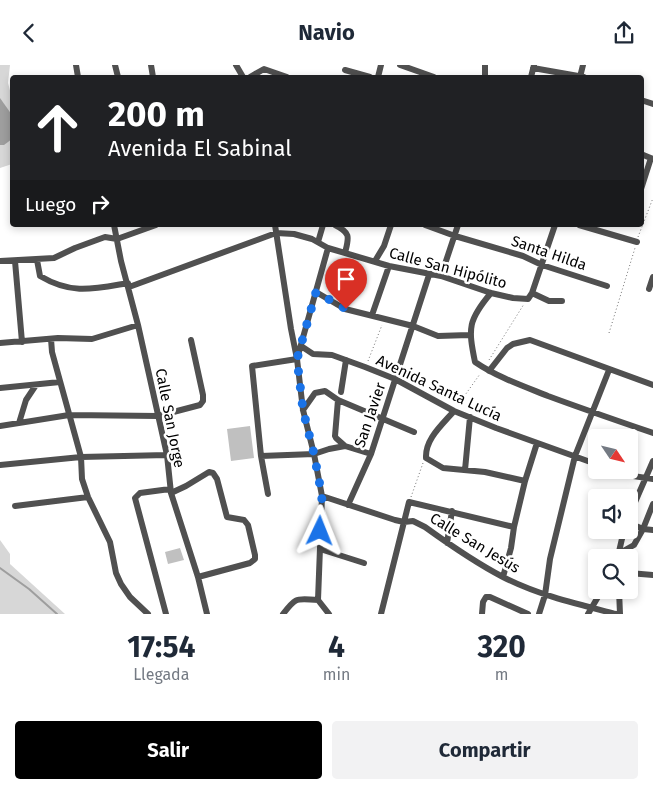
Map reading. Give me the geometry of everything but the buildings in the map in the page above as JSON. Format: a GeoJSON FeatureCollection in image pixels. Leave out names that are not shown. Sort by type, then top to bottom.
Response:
{"type":"FeatureCollection","features":[{"type":"Feature","properties":{"kind":"street"},"geometry":{"type":"LineString","coordinates":[[257,65],[281,75]]}},
{"type":"Feature","properties":{"kind":"street"},"geometry":{"type":"LineString","coordinates":[[400,65],[428,75]]}},
{"type":"Feature","properties":{"kind":"street"},"geometry":{"type":"LineString","coordinates":[[533,67],[571,75]]}},
{"type":"Feature","properties":{"kind":"street"},"geometry":{"type":"LineString","coordinates":[[254,75],[264,69]]}},
{"type":"Feature","properties":{"kind":"street"},"geometry":{"type":"LineString","coordinates":[[345,70],[363,75]]}},
{"type":"Feature","properties":{"kind":"street"},"geometry":{"type":"LineString","coordinates":[[644,181],[652,159]]}},
{"type":"Feature","properties":{"kind":"street","name":"Calle San Jorge"},"geometry":{"type":"LineString","coordinates":[[114,227],[167,455],[171,491],[198,577],[207,614]]}},
{"type":"Feature","properties":{"kind":"street"},"geometry":{"type":"LineString","coordinates":[[0,261],[54,258],[75,247],[105,237],[117,239],[150,227]]}},
{"type":"Feature","properties":{"kind":"street"},"geometry":{"type":"LineString","coordinates":[[275,227],[297,359],[303,410],[322,496],[318,600],[329,614]]}},
{"type":"Feature","properties":{"kind":"street"},"geometry":{"type":"LineString","coordinates":[[318,242],[322,227]]}},
{"type":"Feature","properties":{"kind":"street"},"geometry":{"type":"LineString","coordinates":[[340,227],[347,233],[349,240],[345,253]]}},
{"type":"Feature","properties":{"kind":"street"},"geometry":{"type":"LineString","coordinates":[[375,261],[384,246],[389,227]]}},
{"type":"Feature","properties":{"kind":"street","name":"Santa Hilda"},"geometry":{"type":"LineString","coordinates":[[430,227],[522,256],[542,265],[607,286]]}},
{"type":"Feature","properties":{"kind":"street"},"geometry":{"type":"LineString","coordinates":[[441,276],[457,227]]}},
{"type":"Feature","properties":{"kind":"street"},"geometry":{"type":"LineString","coordinates":[[528,299],[532,293],[554,227]]}},
{"type":"Feature","properties":{"kind":"street"},"geometry":{"type":"LineString","coordinates":[[586,227],[637,242]]}},
{"type":"Feature","properties":{"kind":"street"},"geometry":{"type":"LineString","coordinates":[[37,260],[40,276],[53,284],[74,290],[100,289],[128,285],[276,233]]}},
{"type":"Feature","properties":{"kind":"street","name":"Calle San Hipólito"},"geometry":{"type":"LineString","coordinates":[[276,233],[294,234],[318,242],[328,248],[389,266],[441,276],[491,293],[528,299]]}},
{"type":"Feature","properties":{"kind":"street"},"geometry":{"type":"LineString","coordinates":[[297,359],[328,248]]}},
{"type":"Feature","properties":{"kind":"street"},"geometry":{"type":"LineString","coordinates":[[15,261],[22,342]]}},
{"type":"Feature","properties":{"kind":"street"},"geometry":{"type":"LineString","coordinates":[[372,315],[389,266]]}},
{"type":"Feature","properties":{"kind":"street","name":"San Javier"},"geometry":{"type":"LineString","coordinates":[[348,505],[371,454],[429,275]]}},
{"type":"Feature","properties":{"kind":"street"},"geometry":{"type":"LineString","coordinates":[[649,289],[653,277]]}},
{"type":"Feature","properties":{"kind":"street"},"geometry":{"type":"LineString","coordinates":[[316,292],[346,309],[413,326],[438,336],[469,335]]}},
{"type":"Feature","properties":{"kind":"street"},"geometry":{"type":"LineString","coordinates":[[491,293],[478,308],[469,335],[475,362],[487,370],[519,385],[653,433]]}},
{"type":"Feature","properties":{"kind":"street"},"geometry":{"type":"LineString","coordinates":[[532,293],[549,301],[562,301]]}},
{"type":"Feature","properties":{"kind":"street"},"geometry":{"type":"LineString","coordinates":[[0,343],[58,338],[98,338],[138,325]]}},
{"type":"Feature","properties":{"kind":"street"},"geometry":{"type":"LineString","coordinates":[[291,329],[304,334]]}},
{"type":"Feature","properties":{"kind":"street"},"geometry":{"type":"LineString","coordinates":[[51,339],[52,352],[70,415],[80,457],[82,479],[88,497],[110,542],[116,573],[121,584],[130,597],[148,614]]}},
{"type":"Feature","properties":{"kind":"street"},"geometry":{"type":"LineString","coordinates":[[0,426],[70,415],[158,416],[200,405],[203,401],[191,340]]}},
{"type":"Feature","properties":{"kind":"street"},"geometry":{"type":"LineString","coordinates":[[487,370],[507,348],[513,344],[530,340],[653,385]]}},
{"type":"Feature","properties":{"kind":"street","name":"Avenida Santa Lucía"},"geometry":{"type":"LineString","coordinates":[[301,346],[313,354],[328,355],[346,360],[395,379],[454,411],[588,461]]}},
{"type":"Feature","properties":{"kind":"street"},"geometry":{"type":"LineString","coordinates":[[268,494],[261,456],[252,367],[297,359]]}},
{"type":"Feature","properties":{"kind":"street"},"geometry":{"type":"LineString","coordinates":[[346,360],[341,393],[347,404]]}},
{"type":"Feature","properties":{"kind":"street"},"geometry":{"type":"LineString","coordinates":[[540,614],[545,595],[550,559],[575,456],[610,370]]}},
{"type":"Feature","properties":{"kind":"street"},"geometry":{"type":"LineString","coordinates":[[0,388],[60,382]]}},
{"type":"Feature","properties":{"kind":"street"},"geometry":{"type":"LineString","coordinates":[[19,423],[26,400],[36,385]]}},
{"type":"Feature","properties":{"kind":"street"},"geometry":{"type":"LineString","coordinates":[[303,410],[315,393],[319,391],[341,393]]}},
{"type":"Feature","properties":{"kind":"street"},"geometry":{"type":"LineString","coordinates":[[329,392],[338,400],[414,432]]}},
{"type":"Feature","properties":{"kind":"street"},"geometry":{"type":"LineString","coordinates":[[338,400],[335,436],[345,446]]}},
{"type":"Feature","properties":{"kind":"street"},"geometry":{"type":"LineString","coordinates":[[454,411],[429,441],[425,450],[426,458],[443,468],[485,472],[525,481]]}},
{"type":"Feature","properties":{"kind":"street"},"geometry":{"type":"LineString","coordinates":[[465,470],[470,417]]}},
{"type":"Feature","properties":{"kind":"street"},"geometry":{"type":"LineString","coordinates":[[503,577],[512,548],[514,527],[525,481],[537,443]]}},
{"type":"Feature","properties":{"kind":"street"},"geometry":{"type":"LineString","coordinates":[[261,456],[314,454],[345,446],[371,454]]}},
{"type":"Feature","properties":{"kind":"street"},"geometry":{"type":"LineString","coordinates":[[0,465],[80,457],[167,455]]}},
{"type":"Feature","properties":{"kind":"street"},"geometry":{"type":"LineString","coordinates":[[638,501],[650,479],[653,461]]}},
{"type":"Feature","properties":{"kind":"street"},"geometry":{"type":"LineString","coordinates":[[166,614],[135,498],[140,493],[171,491],[186,486],[208,472],[213,473],[217,479],[227,517],[244,519],[248,525],[255,555],[250,563],[198,577]]}},
{"type":"Feature","properties":{"kind":"street","name":"Calle San Jesús"},"geometry":{"type":"LineString","coordinates":[[322,496],[404,522],[413,521],[426,527],[447,543],[503,577],[589,611],[616,614]]}},
{"type":"Feature","properties":{"kind":"street"},"geometry":{"type":"LineString","coordinates":[[15,507],[88,497]]}},
{"type":"Feature","properties":{"kind":"street"},"geometry":{"type":"LineString","coordinates":[[381,614],[409,502],[514,527]]}},
{"type":"Feature","properties":{"kind":"street"},"geometry":{"type":"LineString","coordinates":[[628,549],[634,545],[653,505]]}},
{"type":"Feature","properties":{"kind":"street"},"geometry":{"type":"LineString","coordinates":[[447,543],[452,511]]}},
{"type":"Feature","properties":{"kind":"street"},"geometry":{"type":"LineString","coordinates":[[638,527],[653,530]]}},
{"type":"Feature","properties":{"kind":"street"},"geometry":{"type":"LineString","coordinates":[[320,549],[364,563]]}},
{"type":"Feature","properties":{"kind":"street"},"geometry":{"type":"LineString","coordinates":[[638,574],[653,575]]}},
{"type":"Feature","properties":{"kind":"street"},"geometry":{"type":"LineString","coordinates":[[482,614],[484,600],[490,597],[528,614]]}},
{"type":"Feature","properties":{"kind":"street"},"geometry":{"type":"LineString","coordinates":[[589,611],[596,599]]}},
{"type":"Feature","properties":{"kind":"street"},"geometry":{"type":"LineString","coordinates":[[619,599],[620,614]]}},
{"type":"Feature","properties":{"kind":"street"},"geometry":{"type":"LineString","coordinates":[[283,614],[293,601],[318,600]]}},
{"type":"Feature","properties":{"kind":"path"},"geometry":{"type":"LineString","coordinates":[[644,223],[653,198]]}},
{"type":"Feature","properties":{"kind":"path"},"geometry":{"type":"LineString","coordinates":[[609,333],[642,227]]}},
{"type":"Feature","properties":{"kind":"path"},"geometry":{"type":"LineString","coordinates":[[454,411],[487,370],[528,299]]}},
{"type":"Feature","properties":{"kind":"path"},"geometry":{"type":"LineString","coordinates":[[365,367],[384,319]]}},
{"type":"Feature","properties":{"kind":"path"},"geometry":{"type":"LineString","coordinates":[[409,502],[420,467],[426,458]]}},
{"type":"Feature","properties":{"kind":"shaded area"},"geometry":{"type":"Polygon","coordinates":[[[0,65],[10,65],[8,83],[10,90],[10,165],[0,168],[0,65]]]}},
{"type":"Feature","properties":{"kind":"shaded area"},"geometry":{"type":"Polygon","coordinates":[[[0,98],[10,112],[10,140],[4,145],[0,145],[0,98]]]}},
{"type":"Feature","properties":{"kind":"shaded area"},"geometry":{"type":"Polygon","coordinates":[[[0,540],[10,554],[10,564],[65,614],[0,614],[0,540]]]}},
{"type":"Feature","properties":{"kind":"waterway"},"geometry":{"type":"LineString","coordinates":[[0,568],[29,589],[57,614]]}},
{"type":"Feature","properties":{"kind":"route"},"geometry":{"type":"LineString","coordinates":[[320,531],[322,496],[303,410],[297,359],[316,292],[346,309]]}}]}
